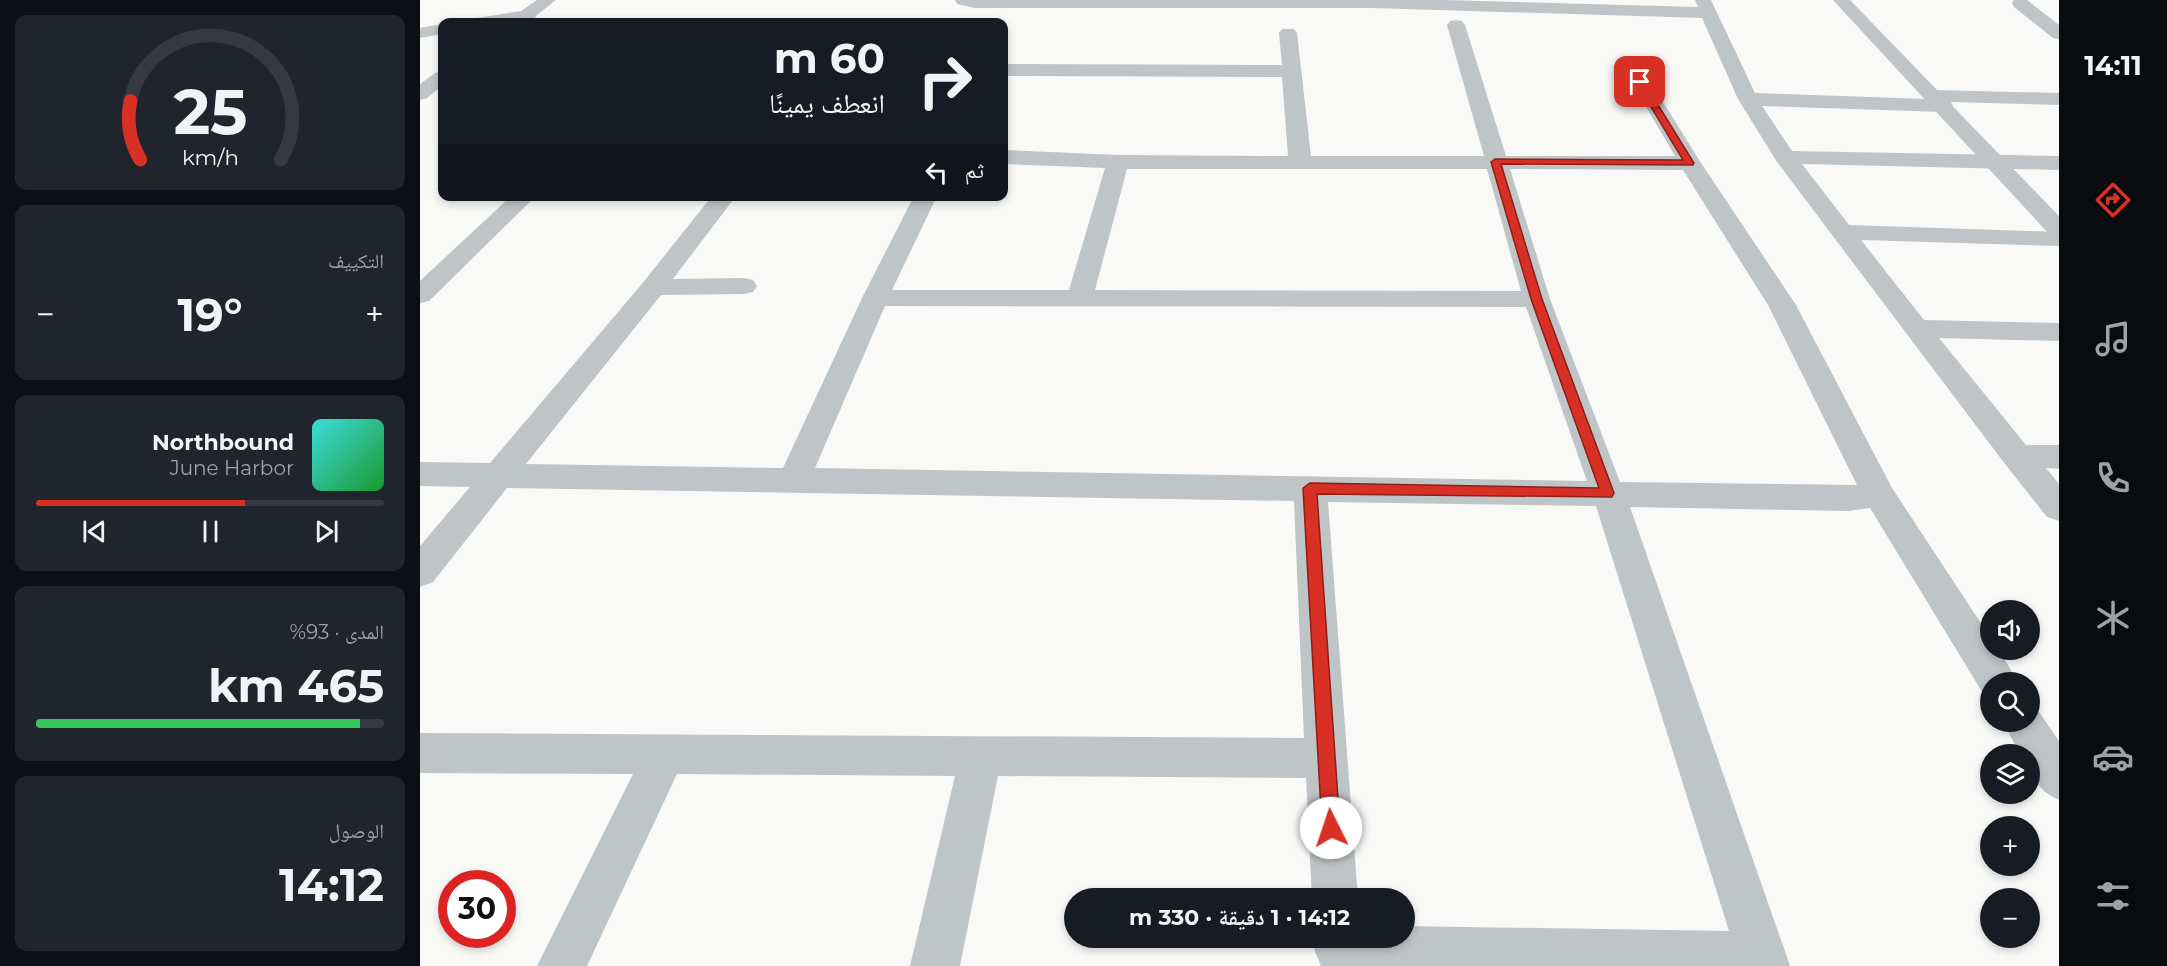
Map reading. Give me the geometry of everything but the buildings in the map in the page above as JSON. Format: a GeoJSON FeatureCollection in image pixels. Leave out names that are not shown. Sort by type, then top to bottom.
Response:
{"type":"FeatureCollection","features":[{"type":"Feature","properties":{"kind":"street"},"geometry":{"type":"LineString","coordinates":[[524,18],[548,0]]}},
{"type":"Feature","properties":{"kind":"street"},"geometry":{"type":"LineString","coordinates":[[963,0],[975,3],[1254,1],[1706,7],[1748,99],[1785,157],[1916,329],[2059,508]]}},
{"type":"Feature","properties":{"kind":"street"},"geometry":{"type":"LineString","coordinates":[[1841,0],[2059,230]]}},
{"type":"Feature","properties":{"kind":"street"},"geometry":{"type":"LineString","coordinates":[[2049,4],[2020,3],[2059,34]]}},
{"type":"Feature","properties":{"kind":"street"},"geometry":{"type":"LineString","coordinates":[[1338,951],[1763,961],[1608,493],[1537,299],[1456,25]]}},
{"type":"Feature","properties":{"kind":"street"},"geometry":{"type":"LineString","coordinates":[[420,33],[438,30]]}},
{"type":"Feature","properties":{"kind":"street"},"geometry":{"type":"LineString","coordinates":[[1288,33],[1300,161]]}},
{"type":"Feature","properties":{"kind":"street"},"geometry":{"type":"LineString","coordinates":[[1628,61],[1690,163],[1782,305],[1880,495],[1992,672]]}},
{"type":"Feature","properties":{"kind":"street"},"geometry":{"type":"LineString","coordinates":[[1008,70],[1292,71]]}},
{"type":"Feature","properties":{"kind":"street"},"geometry":{"type":"LineString","coordinates":[[420,94],[438,80]]}},
{"type":"Feature","properties":{"kind":"street"},"geometry":{"type":"LineString","coordinates":[[1748,99],[1939,101],[2059,99]]}},
{"type":"Feature","properties":{"kind":"street"},"geometry":{"type":"LineString","coordinates":[[1008,157],[1118,162],[1690,163]]}},
{"type":"Feature","properties":{"kind":"street"},"geometry":{"type":"LineString","coordinates":[[1785,157],[2059,163]]}},
{"type":"Feature","properties":{"kind":"street"},"geometry":{"type":"LineString","coordinates":[[1080,297],[1118,162]]}},
{"type":"Feature","properties":{"kind":"street"},"geometry":{"type":"LineString","coordinates":[[420,295],[520,201]]}},
{"type":"Feature","properties":{"kind":"street"},"geometry":{"type":"LineString","coordinates":[[420,572],[497,476],[656,287],[721,201]]}},
{"type":"Feature","properties":{"kind":"street"},"geometry":{"type":"LineString","coordinates":[[793,482],[875,298],[924,201]]}},
{"type":"Feature","properties":{"kind":"street"},"geometry":{"type":"LineString","coordinates":[[1844,232],[2059,239]]}},
{"type":"Feature","properties":{"kind":"street"},"geometry":{"type":"LineString","coordinates":[[656,287],[744,286]]}},
{"type":"Feature","properties":{"kind":"street"},"geometry":{"type":"LineString","coordinates":[[875,298],[1537,299]]}},
{"type":"Feature","properties":{"kind":"street"},"geometry":{"type":"LineString","coordinates":[[1916,329],[2059,332]]}},
{"type":"Feature","properties":{"kind":"street"},"geometry":{"type":"LineString","coordinates":[[2016,456],[2059,457]]}},
{"type":"Feature","properties":{"kind":"street"},"geometry":{"type":"LineString","coordinates":[[420,474],[1848,498],[1880,495]]}},
{"type":"Feature","properties":{"kind":"street"},"geometry":{"type":"LineString","coordinates":[[1310,488],[1334,888]]}},
{"type":"Feature","properties":{"kind":"street"},"geometry":{"type":"LineString","coordinates":[[2029,732],[2059,778]]}},
{"type":"Feature","properties":{"kind":"street"},"geometry":{"type":"LineString","coordinates":[[420,753],[1326,758]]}},
{"type":"Feature","properties":{"kind":"street"},"geometry":{"type":"LineString","coordinates":[[562,966],[665,754]]}},
{"type":"Feature","properties":{"kind":"street"},"geometry":{"type":"LineString","coordinates":[[935,966],[981,756]]}},
{"type":"Feature","properties":{"kind":"route"},"geometry":{"type":"LineString","coordinates":[[1331,828],[1310,488],[1608,493],[1537,299],[1495,162],[1690,163],[1640,82]]}}]}
